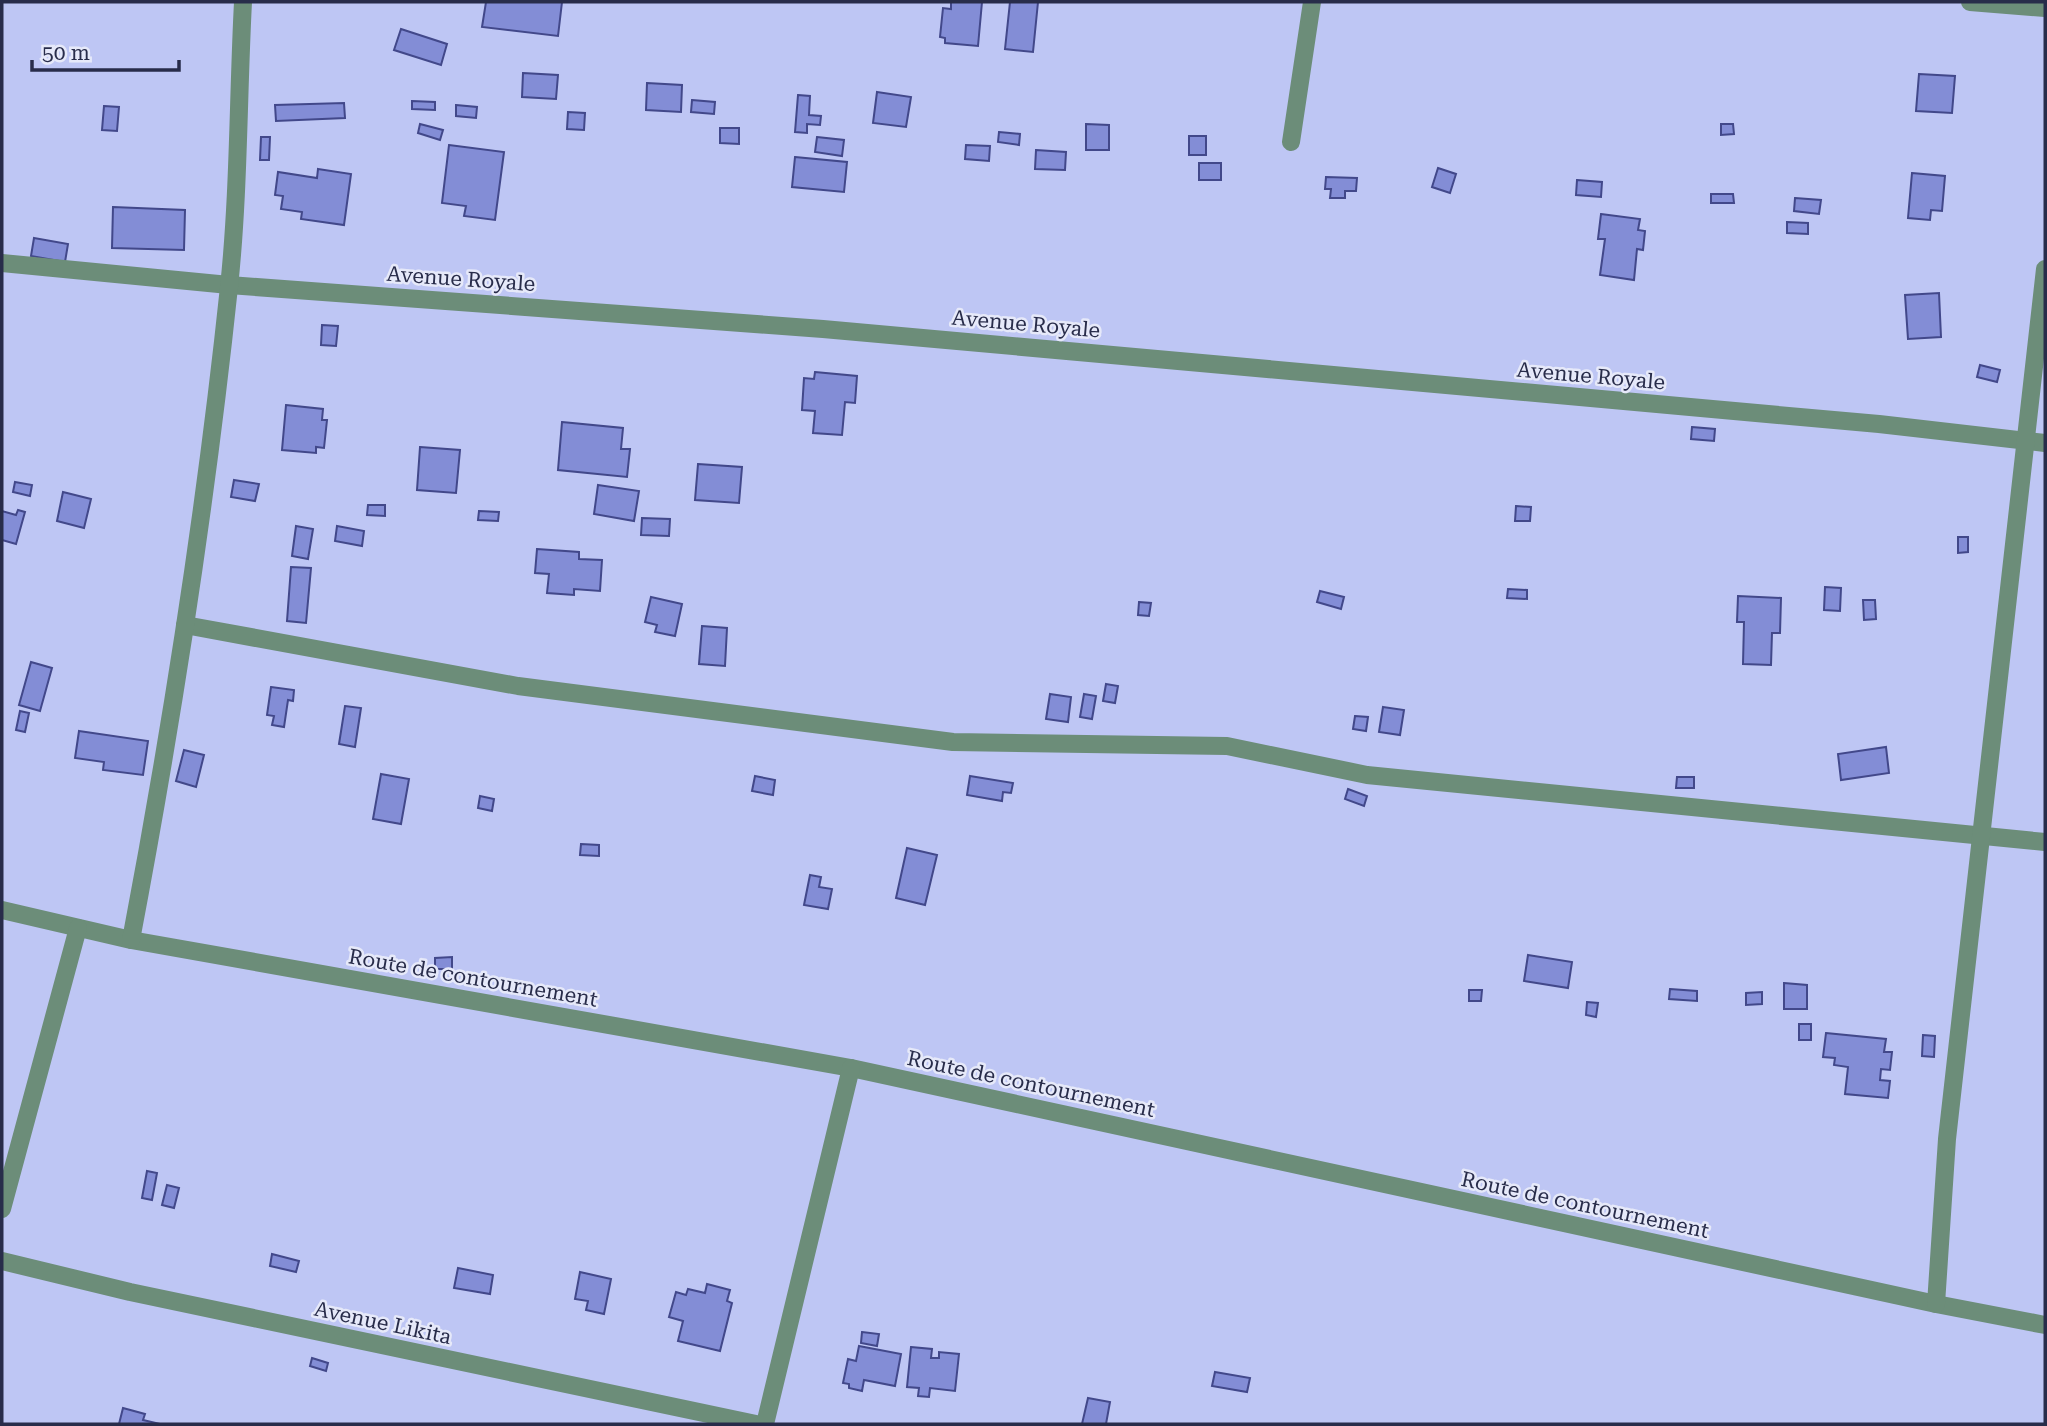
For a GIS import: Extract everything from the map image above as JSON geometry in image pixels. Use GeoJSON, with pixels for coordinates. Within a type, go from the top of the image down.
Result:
{"type":"FeatureCollection","features":[{"type":"Feature","properties":{"kind":"street"},"geometry":{"type":"LineString","coordinates":[[131,940],[151,840],[185,625],[229,285],[243,2]]}},
{"type":"Feature","properties":{"kind":"street"},"geometry":{"type":"LineString","coordinates":[[1291,142],[1312,2]]}},
{"type":"Feature","properties":{"kind":"street"},"geometry":{"type":"LineString","coordinates":[[1970,2],[2045,8]]}},
{"type":"Feature","properties":{"kind":"street","name":"Avenue Royale"},"geometry":{"type":"LineString","coordinates":[[2,263],[229,285],[823,329],[1879,424],[2045,443]]}},
{"type":"Feature","properties":{"kind":"street"},"geometry":{"type":"LineString","coordinates":[[1936,1304],[1947,1139],[2045,269]]}},
{"type":"Feature","properties":{"kind":"street"},"geometry":{"type":"LineString","coordinates":[[185,625],[518,686],[953,743],[1227,746],[1367,775],[2045,842]]}},
{"type":"Feature","properties":{"kind":"street","name":"Route de contournement"},"geometry":{"type":"LineString","coordinates":[[2,910],[131,940],[851,1069],[1936,1304],[2045,1325]]}},
{"type":"Feature","properties":{"kind":"street"},"geometry":{"type":"LineString","coordinates":[[2,1209],[78,928]]}},
{"type":"Feature","properties":{"kind":"street"},"geometry":{"type":"LineString","coordinates":[[765,1424],[851,1069]]}},
{"type":"Feature","properties":{"kind":"street","name":"Avenue Likita"},"geometry":{"type":"LineString","coordinates":[[2,1261],[130,1292],[756,1424]]}},
{"type":"Feature","properties":{"kind":"building"},"geometry":{"type":"Polygon","coordinates":[[[486,2],[562,2],[558,36],[482,27],[486,2]]]}},
{"type":"Feature","properties":{"kind":"building"},"geometry":{"type":"Polygon","coordinates":[[[951,2],[982,2],[978,46],[945,43],[945,38],[940,37],[943,8],[951,9],[951,2]]]}},
{"type":"Feature","properties":{"kind":"building"},"geometry":{"type":"Polygon","coordinates":[[[1010,2],[1038,2],[1033,52],[1005,49],[1010,2]]]}},
{"type":"Feature","properties":{"kind":"building"},"geometry":{"type":"Polygon","coordinates":[[[401,29],[447,44],[441,65],[394,50],[401,29]]]}},
{"type":"Feature","properties":{"kind":"building"},"geometry":{"type":"Polygon","coordinates":[[[523,73],[558,75],[556,99],[522,97],[523,73]]]}},
{"type":"Feature","properties":{"kind":"building"},"geometry":{"type":"Polygon","coordinates":[[[1919,74],[1955,76],[1952,113],[1916,111],[1919,74]]]}},
{"type":"Feature","properties":{"kind":"building"},"geometry":{"type":"Polygon","coordinates":[[[647,83],[682,85],[681,112],[646,110],[647,83]]]}},
{"type":"Feature","properties":{"kind":"building"},"geometry":{"type":"Polygon","coordinates":[[[877,92],[911,97],[906,127],[873,123],[877,92]]]}},
{"type":"Feature","properties":{"kind":"building"},"geometry":{"type":"Polygon","coordinates":[[[798,95],[810,96],[809,115],[821,116],[820,125],[807,124],[807,133],[795,132],[798,95]]]}},
{"type":"Feature","properties":{"kind":"building"},"geometry":{"type":"Polygon","coordinates":[[[692,100],[715,102],[714,114],[691,112],[692,100]]]}},
{"type":"Feature","properties":{"kind":"building"},"geometry":{"type":"Polygon","coordinates":[[[412,101],[435,102],[435,110],[412,109],[412,101]]]}},
{"type":"Feature","properties":{"kind":"building"},"geometry":{"type":"Polygon","coordinates":[[[344,103],[345,118],[276,121],[275,105],[344,103]]]}},
{"type":"Feature","properties":{"kind":"building"},"geometry":{"type":"Polygon","coordinates":[[[456,105],[477,107],[476,118],[456,116],[456,105]]]}},
{"type":"Feature","properties":{"kind":"building"},"geometry":{"type":"Polygon","coordinates":[[[104,106],[119,107],[117,131],[102,130],[104,106]]]}},
{"type":"Feature","properties":{"kind":"building"},"geometry":{"type":"Polygon","coordinates":[[[568,112],[585,113],[584,130],[567,129],[568,112]]]}},
{"type":"Feature","properties":{"kind":"building"},"geometry":{"type":"Polygon","coordinates":[[[420,124],[443,130],[440,140],[418,133],[420,124]]]}},
{"type":"Feature","properties":{"kind":"building"},"geometry":{"type":"Polygon","coordinates":[[[1086,124],[1109,125],[1109,150],[1086,150],[1086,124]]]}},
{"type":"Feature","properties":{"kind":"building"},"geometry":{"type":"Polygon","coordinates":[[[1721,124],[1733,124],[1734,134],[1721,135],[1721,124]]]}},
{"type":"Feature","properties":{"kind":"building"},"geometry":{"type":"Polygon","coordinates":[[[720,128],[739,128],[739,144],[720,143],[720,128]]]}},
{"type":"Feature","properties":{"kind":"building"},"geometry":{"type":"Polygon","coordinates":[[[999,132],[1020,134],[1019,145],[998,142],[999,132]]]}},
{"type":"Feature","properties":{"kind":"building"},"geometry":{"type":"Polygon","coordinates":[[[1189,136],[1206,136],[1206,155],[1189,155],[1189,136]]]}},
{"type":"Feature","properties":{"kind":"building"},"geometry":{"type":"Polygon","coordinates":[[[261,137],[270,137],[269,160],[260,160],[261,137]]]}},
{"type":"Feature","properties":{"kind":"building"},"geometry":{"type":"Polygon","coordinates":[[[817,137],[844,140],[842,156],[815,152],[817,137]]]}},
{"type":"Feature","properties":{"kind":"building"},"geometry":{"type":"Polygon","coordinates":[[[449,145],[504,152],[495,220],[464,216],[466,206],[442,203],[449,145]]]}},
{"type":"Feature","properties":{"kind":"building"},"geometry":{"type":"Polygon","coordinates":[[[966,145],[990,146],[989,161],[965,159],[966,145]]]}},
{"type":"Feature","properties":{"kind":"building"},"geometry":{"type":"Polygon","coordinates":[[[1036,150],[1066,152],[1065,170],[1035,169],[1036,150]]]}},
{"type":"Feature","properties":{"kind":"building"},"geometry":{"type":"Polygon","coordinates":[[[795,157],[847,162],[844,192],[792,187],[795,157]]]}},
{"type":"Feature","properties":{"kind":"building"},"geometry":{"type":"Polygon","coordinates":[[[1199,163],[1221,163],[1221,180],[1199,180],[1199,163]]]}},
{"type":"Feature","properties":{"kind":"building"},"geometry":{"type":"Polygon","coordinates":[[[1438,168],[1456,174],[1450,193],[1432,187],[1438,168]]]}},
{"type":"Feature","properties":{"kind":"building"},"geometry":{"type":"Polygon","coordinates":[[[318,169],[351,174],[344,225],[301,219],[302,212],[281,209],[283,196],[275,195],[278,172],[317,178],[318,169]]]}},
{"type":"Feature","properties":{"kind":"building"},"geometry":{"type":"Polygon","coordinates":[[[1912,173],[1945,176],[1942,211],[1931,210],[1930,220],[1908,218],[1912,173]]]}},
{"type":"Feature","properties":{"kind":"building"},"geometry":{"type":"Polygon","coordinates":[[[1326,177],[1357,178],[1356,191],[1345,191],[1345,198],[1330,198],[1331,189],[1325,189],[1326,177]]]}},
{"type":"Feature","properties":{"kind":"building"},"geometry":{"type":"Polygon","coordinates":[[[1577,180],[1602,182],[1601,197],[1576,195],[1577,180]]]}},
{"type":"Feature","properties":{"kind":"building"},"geometry":{"type":"Polygon","coordinates":[[[1711,194],[1733,194],[1734,203],[1711,203],[1711,194]]]}},
{"type":"Feature","properties":{"kind":"building"},"geometry":{"type":"Polygon","coordinates":[[[1795,198],[1821,200],[1819,214],[1794,211],[1795,198]]]}},
{"type":"Feature","properties":{"kind":"building"},"geometry":{"type":"Polygon","coordinates":[[[113,207],[185,210],[184,250],[112,248],[113,207]]]}},
{"type":"Feature","properties":{"kind":"building"},"geometry":{"type":"Polygon","coordinates":[[[1601,214],[1640,219],[1638,230],[1645,231],[1643,250],[1637,249],[1634,280],[1600,275],[1605,239],[1598,239],[1601,214]]]}},
{"type":"Feature","properties":{"kind":"building"},"geometry":{"type":"Polygon","coordinates":[[[1787,222],[1808,223],[1808,234],[1787,233],[1787,222]]]}},
{"type":"Feature","properties":{"kind":"building"},"geometry":{"type":"Polygon","coordinates":[[[34,238],[68,244],[65,262],[31,256],[34,238]]]}},
{"type":"Feature","properties":{"kind":"building"},"geometry":{"type":"Polygon","coordinates":[[[1939,293],[1941,337],[1908,339],[1905,295],[1939,293]]]}},
{"type":"Feature","properties":{"kind":"building"},"geometry":{"type":"Polygon","coordinates":[[[322,325],[338,326],[336,346],[321,345],[322,325]]]}},
{"type":"Feature","properties":{"kind":"building"},"geometry":{"type":"Polygon","coordinates":[[[1980,365],[2000,370],[1997,382],[1977,377],[1980,365]]]}},
{"type":"Feature","properties":{"kind":"building"},"geometry":{"type":"Polygon","coordinates":[[[815,372],[857,376],[855,403],[845,402],[842,435],[813,433],[815,411],[802,410],[804,378],[814,379],[815,372]]]}},
{"type":"Feature","properties":{"kind":"building"},"geometry":{"type":"Polygon","coordinates":[[[286,405],[323,409],[322,420],[327,420],[324,448],[316,447],[316,453],[282,450],[286,405]]]}},
{"type":"Feature","properties":{"kind":"building"},"geometry":{"type":"Polygon","coordinates":[[[562,422],[623,428],[621,449],[630,449],[627,477],[558,470],[562,422]]]}},
{"type":"Feature","properties":{"kind":"building"},"geometry":{"type":"Polygon","coordinates":[[[1692,427],[1715,429],[1714,441],[1691,439],[1692,427]]]}},
{"type":"Feature","properties":{"kind":"building"},"geometry":{"type":"Polygon","coordinates":[[[420,447],[460,450],[456,493],[417,490],[420,447]]]}},
{"type":"Feature","properties":{"kind":"building"},"geometry":{"type":"Polygon","coordinates":[[[698,464],[742,467],[739,503],[695,500],[698,464]]]}},
{"type":"Feature","properties":{"kind":"building"},"geometry":{"type":"Polygon","coordinates":[[[234,480],[259,484],[255,501],[231,497],[234,480]]]}},
{"type":"Feature","properties":{"kind":"building"},"geometry":{"type":"Polygon","coordinates":[[[15,482],[32,485],[30,496],[13,492],[15,482]]]}},
{"type":"Feature","properties":{"kind":"building"},"geometry":{"type":"Polygon","coordinates":[[[598,485],[639,491],[634,521],[594,514],[598,485]]]}},
{"type":"Feature","properties":{"kind":"building"},"geometry":{"type":"Polygon","coordinates":[[[63,492],[91,499],[84,528],[57,521],[63,492]]]}},
{"type":"Feature","properties":{"kind":"building"},"geometry":{"type":"Polygon","coordinates":[[[368,505],[385,505],[385,516],[367,515],[368,505]]]}},
{"type":"Feature","properties":{"kind":"building"},"geometry":{"type":"Polygon","coordinates":[[[1516,506],[1531,507],[1530,521],[1515,521],[1516,506]]]}},
{"type":"Feature","properties":{"kind":"building"},"geometry":{"type":"Polygon","coordinates":[[[18,510],[25,512],[16,544],[2,540],[2,511],[16,515],[18,510]]]}},
{"type":"Feature","properties":{"kind":"building"},"geometry":{"type":"Polygon","coordinates":[[[479,511],[499,512],[498,521],[478,520],[479,511]]]}},
{"type":"Feature","properties":{"kind":"building"},"geometry":{"type":"Polygon","coordinates":[[[642,518],[670,519],[669,536],[641,535],[642,518]]]}},
{"type":"Feature","properties":{"kind":"building"},"geometry":{"type":"Polygon","coordinates":[[[296,526],[313,529],[308,559],[292,556],[296,526]]]}},
{"type":"Feature","properties":{"kind":"building"},"geometry":{"type":"Polygon","coordinates":[[[337,526],[364,531],[362,546],[335,541],[337,526]]]}},
{"type":"Feature","properties":{"kind":"building"},"geometry":{"type":"Polygon","coordinates":[[[1958,537],[1968,537],[1968,552],[1958,553],[1958,537]]]}},
{"type":"Feature","properties":{"kind":"building"},"geometry":{"type":"Polygon","coordinates":[[[537,549],[579,552],[579,559],[602,560],[600,591],[574,589],[574,595],[547,593],[549,574],[535,573],[537,549]]]}},
{"type":"Feature","properties":{"kind":"building"},"geometry":{"type":"Polygon","coordinates":[[[291,567],[311,568],[306,623],[287,621],[291,567]]]}},
{"type":"Feature","properties":{"kind":"building"},"geometry":{"type":"Polygon","coordinates":[[[1825,587],[1841,588],[1840,611],[1824,610],[1825,587]]]}},
{"type":"Feature","properties":{"kind":"building"},"geometry":{"type":"Polygon","coordinates":[[[1508,589],[1527,590],[1527,599],[1507,598],[1508,589]]]}},
{"type":"Feature","properties":{"kind":"building"},"geometry":{"type":"Polygon","coordinates":[[[1320,591],[1344,597],[1341,609],[1317,602],[1320,591]]]}},
{"type":"Feature","properties":{"kind":"building"},"geometry":{"type":"Polygon","coordinates":[[[1738,596],[1781,598],[1780,633],[1772,633],[1771,665],[1743,664],[1744,622],[1737,622],[1738,596]]]}},
{"type":"Feature","properties":{"kind":"building"},"geometry":{"type":"Polygon","coordinates":[[[651,597],[682,604],[675,636],[655,632],[657,625],[645,622],[651,597]]]}},
{"type":"Feature","properties":{"kind":"building"},"geometry":{"type":"Polygon","coordinates":[[[1863,600],[1875,600],[1876,619],[1864,620],[1863,600]]]}},
{"type":"Feature","properties":{"kind":"building"},"geometry":{"type":"Polygon","coordinates":[[[1139,602],[1151,603],[1149,616],[1138,615],[1139,602]]]}},
{"type":"Feature","properties":{"kind":"building"},"geometry":{"type":"Polygon","coordinates":[[[702,626],[727,628],[725,666],[699,664],[702,626]]]}},
{"type":"Feature","properties":{"kind":"building"},"geometry":{"type":"Polygon","coordinates":[[[31,662],[52,668],[40,711],[19,705],[31,662]]]}},
{"type":"Feature","properties":{"kind":"building"},"geometry":{"type":"Polygon","coordinates":[[[1106,684],[1118,686],[1115,703],[1103,701],[1106,684]]]}},
{"type":"Feature","properties":{"kind":"building"},"geometry":{"type":"Polygon","coordinates":[[[271,687],[294,690],[293,701],[288,700],[284,727],[272,725],[274,716],[267,715],[271,687]]]}},
{"type":"Feature","properties":{"kind":"building"},"geometry":{"type":"Polygon","coordinates":[[[1050,694],[1071,697],[1068,722],[1046,719],[1050,694]]]}},
{"type":"Feature","properties":{"kind":"building"},"geometry":{"type":"Polygon","coordinates":[[[1084,694],[1096,696],[1092,719],[1080,717],[1084,694]]]}},
{"type":"Feature","properties":{"kind":"building"},"geometry":{"type":"Polygon","coordinates":[[[345,706],[361,708],[355,747],[339,744],[345,706]]]}},
{"type":"Feature","properties":{"kind":"building"},"geometry":{"type":"Polygon","coordinates":[[[1383,707],[1404,710],[1400,735],[1379,732],[1383,707]]]}},
{"type":"Feature","properties":{"kind":"building"},"geometry":{"type":"Polygon","coordinates":[[[20,711],[29,713],[25,732],[16,730],[20,711]]]}},
{"type":"Feature","properties":{"kind":"building"},"geometry":{"type":"Polygon","coordinates":[[[1355,716],[1368,717],[1366,731],[1353,729],[1355,716]]]}},
{"type":"Feature","properties":{"kind":"building"},"geometry":{"type":"Polygon","coordinates":[[[79,731],[148,741],[143,775],[103,770],[104,762],[75,758],[79,731]]]}},
{"type":"Feature","properties":{"kind":"building"},"geometry":{"type":"Polygon","coordinates":[[[1886,747],[1889,773],[1841,780],[1838,754],[1886,747]]]}},
{"type":"Feature","properties":{"kind":"building"},"geometry":{"type":"Polygon","coordinates":[[[184,750],[204,755],[196,787],[176,781],[184,750]]]}},
{"type":"Feature","properties":{"kind":"building"},"geometry":{"type":"Polygon","coordinates":[[[381,774],[409,779],[401,824],[373,819],[381,774]]]}},
{"type":"Feature","properties":{"kind":"building"},"geometry":{"type":"Polygon","coordinates":[[[755,776],[775,780],[773,795],[752,791],[755,776]]]}},
{"type":"Feature","properties":{"kind":"building"},"geometry":{"type":"Polygon","coordinates":[[[970,776],[1013,783],[1011,793],[1003,792],[1002,801],[967,795],[970,776]]]}},
{"type":"Feature","properties":{"kind":"building"},"geometry":{"type":"Polygon","coordinates":[[[1677,777],[1694,777],[1694,788],[1676,788],[1677,777]]]}},
{"type":"Feature","properties":{"kind":"building"},"geometry":{"type":"Polygon","coordinates":[[[1348,789],[1367,796],[1364,806],[1345,799],[1348,789]]]}},
{"type":"Feature","properties":{"kind":"building"},"geometry":{"type":"Polygon","coordinates":[[[480,796],[494,799],[492,811],[478,808],[480,796]]]}},
{"type":"Feature","properties":{"kind":"building"},"geometry":{"type":"Polygon","coordinates":[[[581,844],[599,845],[599,856],[580,855],[581,844]]]}},
{"type":"Feature","properties":{"kind":"building"},"geometry":{"type":"Polygon","coordinates":[[[907,848],[937,855],[925,905],[896,898],[907,848]]]}},
{"type":"Feature","properties":{"kind":"building"},"geometry":{"type":"Polygon","coordinates":[[[810,875],[821,877],[819,887],[832,889],[828,909],[804,905],[810,875]]]}},
{"type":"Feature","properties":{"kind":"building"},"geometry":{"type":"Polygon","coordinates":[[[1528,955],[1572,962],[1568,988],[1524,981],[1528,955]]]}},
{"type":"Feature","properties":{"kind":"building"},"geometry":{"type":"Polygon","coordinates":[[[452,957],[452,969],[435,969],[435,958],[452,957]]]}},
{"type":"Feature","properties":{"kind":"building"},"geometry":{"type":"Polygon","coordinates":[[[1784,983],[1807,985],[1807,1009],[1784,1009],[1784,983]]]}},
{"type":"Feature","properties":{"kind":"building"},"geometry":{"type":"Polygon","coordinates":[[[1670,989],[1697,991],[1697,1001],[1669,999],[1670,989]]]}},
{"type":"Feature","properties":{"kind":"building"},"geometry":{"type":"Polygon","coordinates":[[[1469,990],[1482,990],[1481,1001],[1469,1001],[1469,990]]]}},
{"type":"Feature","properties":{"kind":"building"},"geometry":{"type":"Polygon","coordinates":[[[1762,992],[1762,1004],[1746,1005],[1746,993],[1762,992]]]}},
{"type":"Feature","properties":{"kind":"building"},"geometry":{"type":"Polygon","coordinates":[[[1587,1002],[1598,1003],[1596,1017],[1586,1015],[1587,1002]]]}},
{"type":"Feature","properties":{"kind":"building"},"geometry":{"type":"Polygon","coordinates":[[[1799,1024],[1811,1024],[1811,1040],[1799,1040],[1799,1024]]]}},
{"type":"Feature","properties":{"kind":"building"},"geometry":{"type":"Polygon","coordinates":[[[1826,1033],[1886,1039],[1884,1052],[1892,1052],[1890,1070],[1881,1069],[1880,1080],[1890,1081],[1888,1098],[1845,1094],[1848,1067],[1834,1065],[1835,1058],[1823,1057],[1826,1033]]]}},
{"type":"Feature","properties":{"kind":"building"},"geometry":{"type":"Polygon","coordinates":[[[1923,1035],[1935,1036],[1934,1057],[1922,1056],[1923,1035]]]}},
{"type":"Feature","properties":{"kind":"building"},"geometry":{"type":"Polygon","coordinates":[[[147,1171],[157,1173],[152,1200],[142,1198],[147,1171]]]}},
{"type":"Feature","properties":{"kind":"building"},"geometry":{"type":"Polygon","coordinates":[[[167,1185],[179,1188],[174,1208],[162,1205],[167,1185]]]}},
{"type":"Feature","properties":{"kind":"building"},"geometry":{"type":"Polygon","coordinates":[[[272,1254],[299,1261],[296,1272],[270,1266],[272,1254]]]}},
{"type":"Feature","properties":{"kind":"building"},"geometry":{"type":"Polygon","coordinates":[[[458,1268],[493,1275],[490,1294],[454,1288],[458,1268]]]}},
{"type":"Feature","properties":{"kind":"building"},"geometry":{"type":"Polygon","coordinates":[[[580,1272],[611,1279],[604,1314],[586,1310],[588,1301],[575,1299],[580,1272]]]}},
{"type":"Feature","properties":{"kind":"building"},"geometry":{"type":"Polygon","coordinates":[[[707,1284],[730,1290],[727,1301],[732,1303],[720,1351],[678,1341],[683,1321],[669,1317],[676,1292],[686,1295],[688,1289],[705,1293],[707,1284]]]}},
{"type":"Feature","properties":{"kind":"building"},"geometry":{"type":"Polygon","coordinates":[[[862,1332],[879,1334],[877,1346],[861,1343],[862,1332]]]}},
{"type":"Feature","properties":{"kind":"building"},"geometry":{"type":"Polygon","coordinates":[[[859,1346],[901,1354],[895,1386],[864,1380],[862,1391],[849,1388],[849,1384],[843,1383],[848,1359],[856,1361],[859,1346]]]}},
{"type":"Feature","properties":{"kind":"building"},"geometry":{"type":"Polygon","coordinates":[[[911,1347],[932,1349],[931,1358],[939,1358],[939,1352],[959,1354],[955,1391],[930,1388],[929,1397],[918,1396],[919,1388],[907,1387],[911,1347]]]}},
{"type":"Feature","properties":{"kind":"building"},"geometry":{"type":"Polygon","coordinates":[[[312,1358],[328,1363],[326,1371],[310,1366],[312,1358]]]}},
{"type":"Feature","properties":{"kind":"building"},"geometry":{"type":"Polygon","coordinates":[[[1215,1372],[1250,1378],[1247,1392],[1212,1386],[1215,1372]]]}},
{"type":"Feature","properties":{"kind":"building"},"geometry":{"type":"Polygon","coordinates":[[[1088,1398],[1110,1402],[1106,1424],[1082,1424],[1088,1398]]]}},
{"type":"Feature","properties":{"kind":"building"},"geometry":{"type":"Polygon","coordinates":[[[123,1408],[145,1414],[143,1420],[160,1424],[119,1424],[123,1408]]]}}]}
